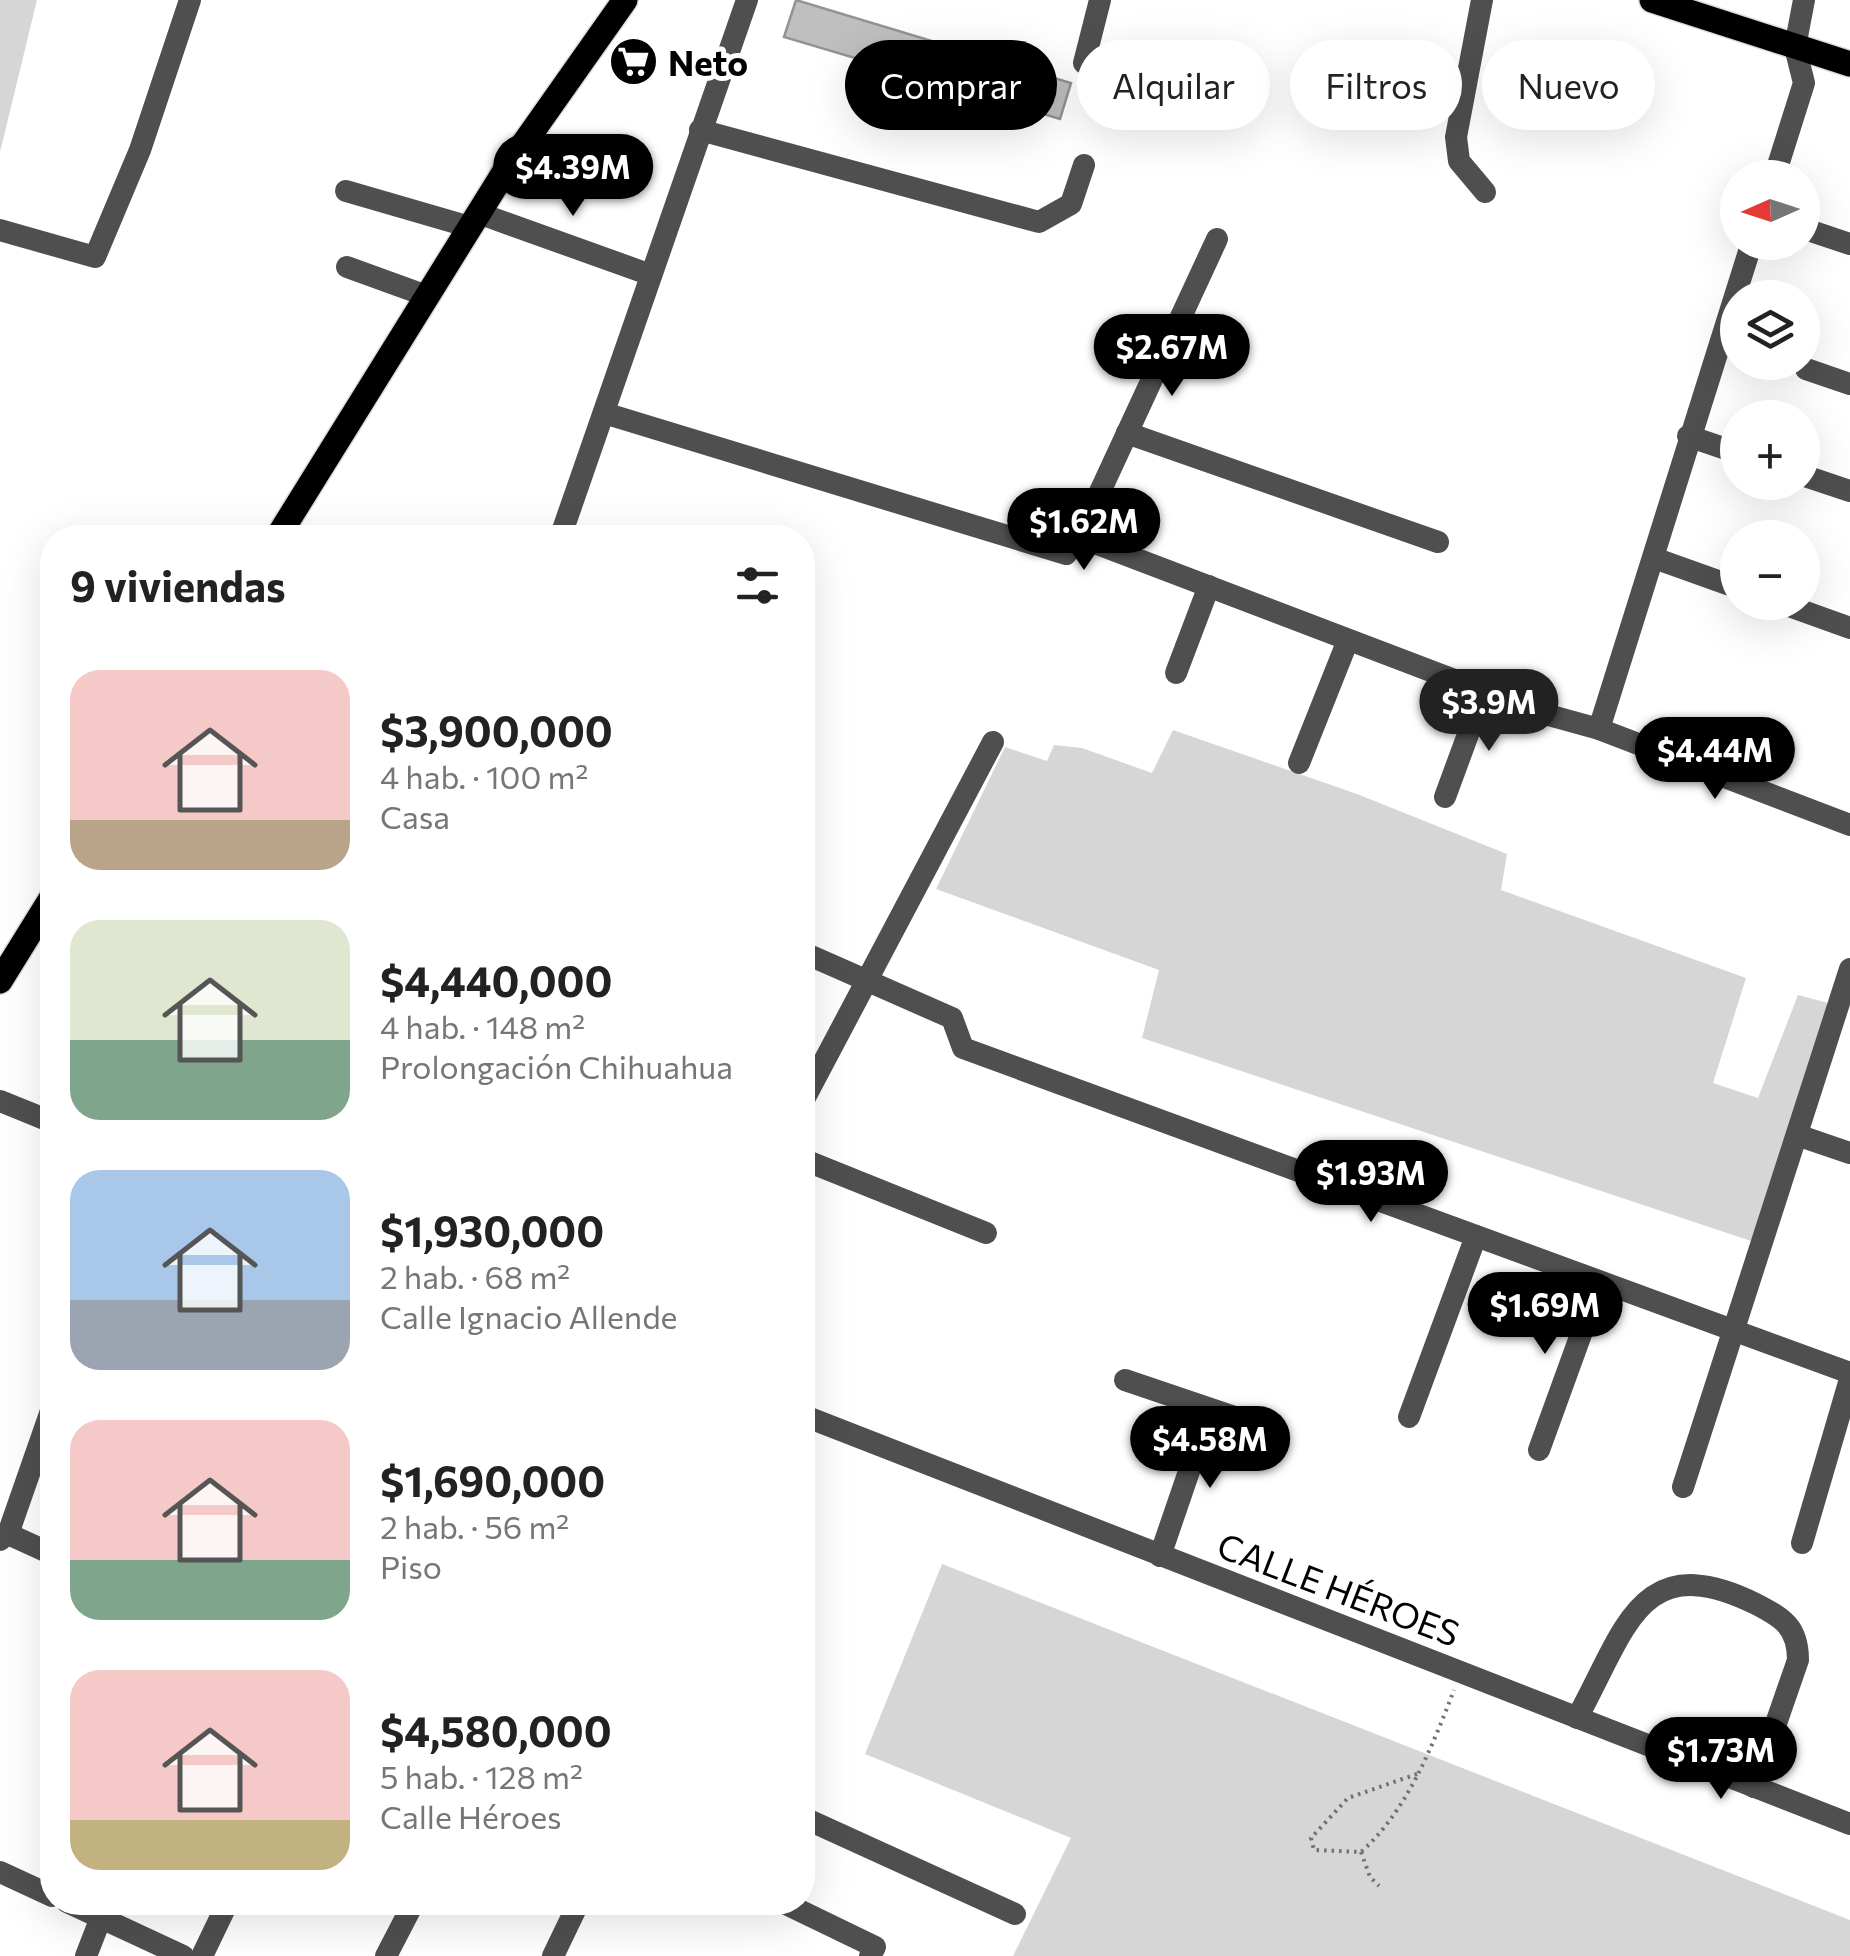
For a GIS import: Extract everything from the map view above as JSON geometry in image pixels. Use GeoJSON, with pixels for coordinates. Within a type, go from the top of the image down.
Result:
{"type":"FeatureCollection","features":[{"type":"Feature","properties":{"kind":"main road"},"geometry":{"type":"LineString","coordinates":[[285,525],[474,220],[625,0]]}},
{"type":"Feature","properties":{"kind":"main road"},"geometry":{"type":"LineString","coordinates":[[1652,0],[1850,64]]}},
{"type":"Feature","properties":{"kind":"main road"},"geometry":{"type":"LineString","coordinates":[[0,981],[40,916]]}},
{"type":"Feature","properties":{"kind":"street"},"geometry":{"type":"LineString","coordinates":[[0,230],[83,257],[95,257],[102,247],[190,0]]}},
{"type":"Feature","properties":{"kind":"street"},"geometry":{"type":"LineString","coordinates":[[565,525],[746,0]]}},
{"type":"Feature","properties":{"kind":"street"},"geometry":{"type":"LineString","coordinates":[[1090,40],[1100,0]]}},
{"type":"Feature","properties":{"kind":"street"},"geometry":{"type":"LineString","coordinates":[[1482,0],[1456,137],[1459,161],[1485,192]]}},
{"type":"Feature","properties":{"kind":"street"},"geometry":{"type":"LineString","coordinates":[[1780,160],[1804,84],[1795,47],[1804,0]]}},
{"type":"Feature","properties":{"kind":"street"},"geometry":{"type":"LineString","coordinates":[[700,130],[1039,222],[1072,204],[1084,164]]}},
{"type":"Feature","properties":{"kind":"street"},"geometry":{"type":"LineString","coordinates":[[346,192],[474,220],[651,275]]}},
{"type":"Feature","properties":{"kind":"street"},"geometry":{"type":"LineString","coordinates":[[1820,234],[1850,244]]}},
{"type":"Feature","properties":{"kind":"street"},"geometry":{"type":"LineString","coordinates":[[604,413],[1066,554],[1079,537],[1217,239]]}},
{"type":"Feature","properties":{"kind":"street"},"geometry":{"type":"LineString","coordinates":[[1599,729],[1746,260]]}},
{"type":"Feature","properties":{"kind":"street"},"geometry":{"type":"LineString","coordinates":[[347,267],[427,296]]}},
{"type":"Feature","properties":{"kind":"street"},"geometry":{"type":"LineString","coordinates":[[1820,373],[1850,384]]}},
{"type":"Feature","properties":{"kind":"street"},"geometry":{"type":"LineString","coordinates":[[1128,433],[1438,542]]}},
{"type":"Feature","properties":{"kind":"street"},"geometry":{"type":"LineString","coordinates":[[1688,436],[1720,447]]}},
{"type":"Feature","properties":{"kind":"street"},"geometry":{"type":"LineString","coordinates":[[1820,481],[1850,491]]}},
{"type":"Feature","properties":{"kind":"street"},"geometry":{"type":"LineString","coordinates":[[1079,537],[1484,692],[1599,729],[1850,825]]}},
{"type":"Feature","properties":{"kind":"street"},"geometry":{"type":"LineString","coordinates":[[1654,558],[1720,582]]}},
{"type":"Feature","properties":{"kind":"street"},"geometry":{"type":"LineString","coordinates":[[1176,673],[1209,586]]}},
{"type":"Feature","properties":{"kind":"street"},"geometry":{"type":"LineString","coordinates":[[1820,617],[1850,628]]}},
{"type":"Feature","properties":{"kind":"street"},"geometry":{"type":"LineString","coordinates":[[1299,762],[1348,640]]}},
{"type":"Feature","properties":{"kind":"street"},"geometry":{"type":"LineString","coordinates":[[1445,797],[1484,692]]}},
{"type":"Feature","properties":{"kind":"street"},"geometry":{"type":"LineString","coordinates":[[815,1081],[871,981],[993,742]]}},
{"type":"Feature","properties":{"kind":"street"},"geometry":{"type":"LineString","coordinates":[[815,957],[952,1018],[963,1048],[1850,1376],[1802,1543]]}},
{"type":"Feature","properties":{"kind":"street"},"geometry":{"type":"LineString","coordinates":[[1683,1487],[1850,969]]}},
{"type":"Feature","properties":{"kind":"street"},"geometry":{"type":"LineString","coordinates":[[0,1101],[40,1117]]}},
{"type":"Feature","properties":{"kind":"street"},"geometry":{"type":"LineString","coordinates":[[1797,1135],[1850,1152]]}},
{"type":"Feature","properties":{"kind":"street"},"geometry":{"type":"LineString","coordinates":[[815,1164],[986,1232]]}},
{"type":"Feature","properties":{"kind":"street"},"geometry":{"type":"LineString","coordinates":[[1409,1417],[1476,1236]]}},
{"type":"Feature","properties":{"kind":"street"},"geometry":{"type":"LineString","coordinates":[[1539,1450],[1600,1282]]}},
{"type":"Feature","properties":{"kind":"street"},"geometry":{"type":"LineString","coordinates":[[1125,1380],[1255,1424]]}},
{"type":"Feature","properties":{"kind":"street"},"geometry":{"type":"LineString","coordinates":[[1160,1556],[1210,1410]]}},
{"type":"Feature","properties":{"kind":"street","name":"CALLE HÉROES"},"geometry":{"type":"LineString","coordinates":[[815,1421],[1850,1824]]}},
{"type":"Feature","properties":{"kind":"street"},"geometry":{"type":"LineString","coordinates":[[40,1440],[4,1537],[40,1550]]}},
{"type":"Feature","properties":{"kind":"street"},"geometry":{"type":"LineString","coordinates":[[1578,1718],[1641,1602],[1666,1587],[1690,1582],[1724,1588],[1786,1620],[1798,1638],[1798,1660],[1754,1786]]}},
{"type":"Feature","properties":{"kind":"street"},"geometry":{"type":"LineString","coordinates":[[815,1823],[1014,1914]]}},
{"type":"Feature","properties":{"kind":"street"},"geometry":{"type":"LineString","coordinates":[[0,1872],[40,1890]]}},
{"type":"Feature","properties":{"kind":"street"},"geometry":{"type":"LineString","coordinates":[[86,1956],[87,1915]]}},
{"type":"Feature","properties":{"kind":"street"},"geometry":{"type":"LineString","coordinates":[[99,1915],[183,1956]]}},
{"type":"Feature","properties":{"kind":"street"},"geometry":{"type":"LineString","coordinates":[[202,1956],[222,1915]]}},
{"type":"Feature","properties":{"kind":"street"},"geometry":{"type":"LineString","coordinates":[[386,1956],[407,1915]]}},
{"type":"Feature","properties":{"kind":"street"},"geometry":{"type":"LineString","coordinates":[[553,1956],[573,1915]]}},
{"type":"Feature","properties":{"kind":"street"},"geometry":{"type":"LineString","coordinates":[[806,1915],[872,1951]]}},
{"type":"Feature","properties":{"kind":"path"},"geometry":{"type":"LineString","coordinates":[[1418,1774],[1348,1798],[1311,1838],[1314,1850],[1360,1852],[1382,1834],[1418,1774],[1460,1673]]}},
{"type":"Feature","properties":{"kind":"path"},"geometry":{"type":"LineString","coordinates":[[1360,1852],[1370,1877],[1379,1886]]}},
{"type":"Feature","properties":{"kind":"shaded area"},"geometry":{"type":"Polygon","coordinates":[[[0,0],[37,0],[0,152],[0,0]]]}},
{"type":"Feature","properties":{"kind":"shaded area"},"geometry":{"type":"Polygon","coordinates":[[[1173,730],[1357,794],[1507,854],[1501,890],[1746,978],[1713,1083],[1758,1098],[1798,995],[1828,1003],[1757,1243],[1142,1038],[1159,970],[936,889],[1005,747],[1047,761],[1054,745],[1082,748],[1152,773],[1173,730]]]}},
{"type":"Feature","properties":{"kind":"shaded area"},"geometry":{"type":"Polygon","coordinates":[[[942,1564],[1850,1920],[1850,1956],[1013,1956],[1071,1838],[865,1754],[942,1564]]]}},
{"type":"Feature","properties":{"kind":"building"},"geometry":{"type":"Polygon","coordinates":[[[796,0],[929,40],[845,40],[845,55],[784,37],[796,0]]]}},
{"type":"Feature","properties":{"kind":"building"},"geometry":{"type":"Polygon","coordinates":[[[1057,79],[1071,83],[1060,119],[1057,118],[1057,79]]]}},
{"type":"Feature","properties":{"kind":"place","name":"Neto"},"geometry":{"type":"Point","coordinates":[633,61]}}]}
